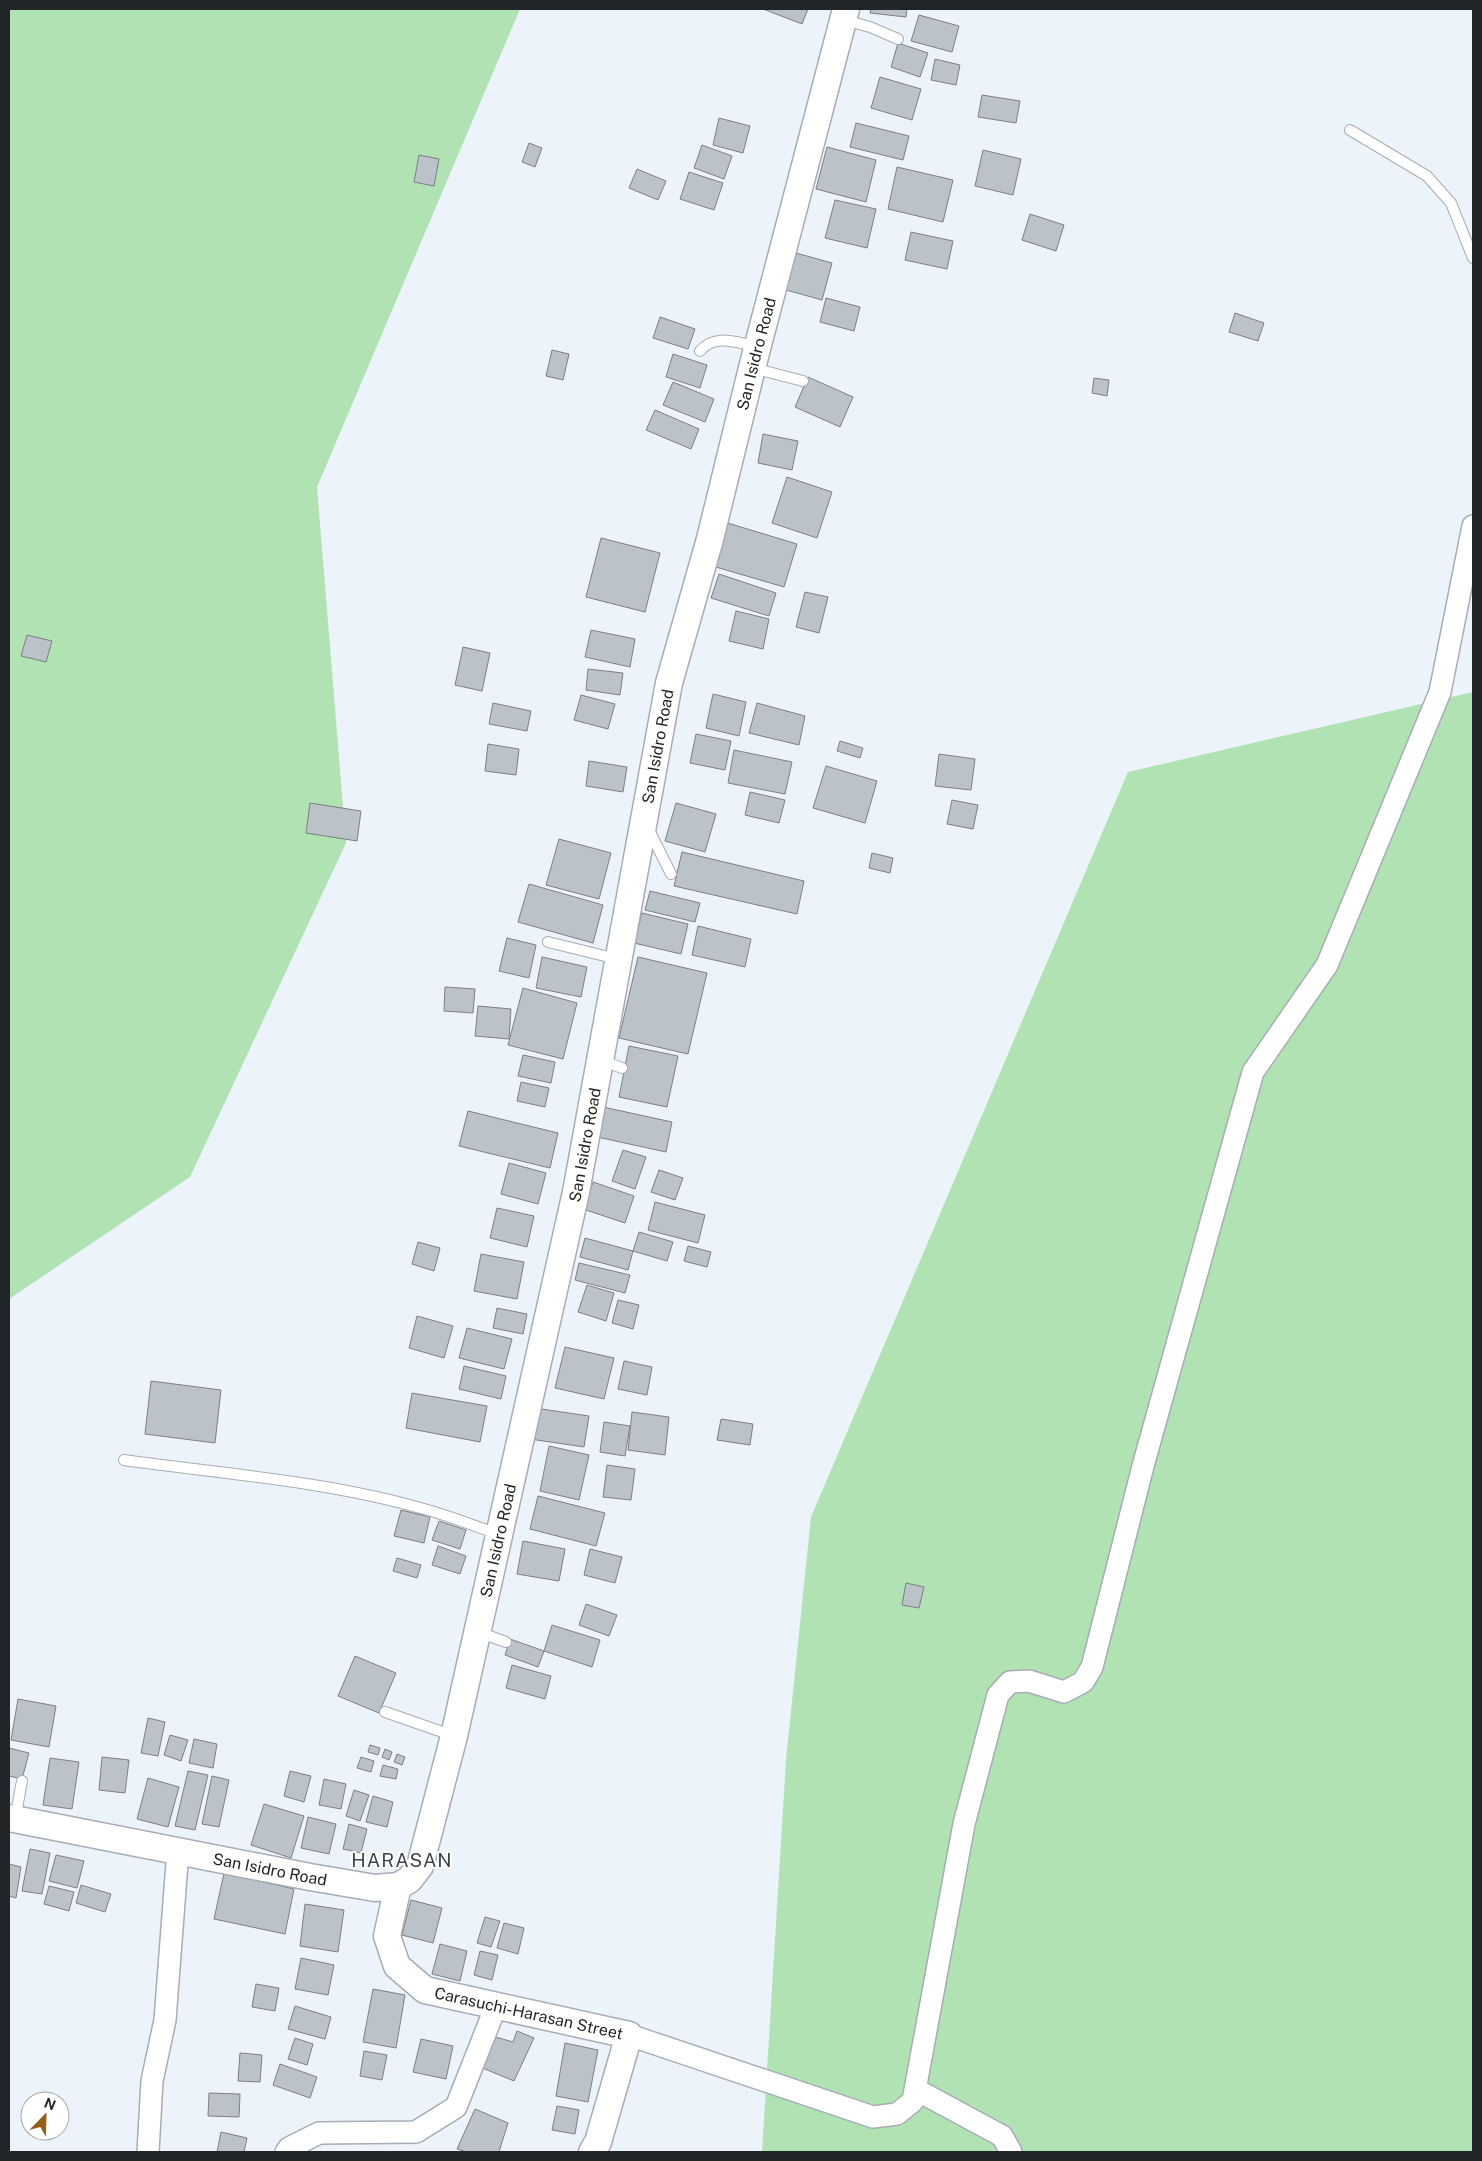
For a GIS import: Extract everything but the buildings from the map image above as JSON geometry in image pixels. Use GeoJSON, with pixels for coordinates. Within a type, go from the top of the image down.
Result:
{"type":"FeatureCollection","features":[{"type":"Feature","properties":{"kind":"street","name":"San Isidro Road"},"geometry":{"type":"LineString","coordinates":[[12,1819],[374,1888],[398,1886],[409,1880],[420,1866],[454,1736],[576,1192],[611,1064],[620,959],[669,683],[710,539],[755,357],[845,15]]}},
{"type":"Feature","properties":{"kind":"street"},"geometry":{"type":"LineString","coordinates":[[629,2035],[873,2117],[897,2114],[913,2101],[964,1824],[998,1695],[1010,1682],[1029,1680],[1064,1692],[1083,1682],[1092,1667],[1143,1466],[1253,1072],[1327,966],[1440,692],[1473,526]]}},
{"type":"Feature","properties":{"kind":"street"},"geometry":{"type":"LineString","coordinates":[[148,2152],[152,2082],[165,2020],[178,1850]]}},
{"type":"Feature","properties":{"kind":"street","name":"Carasuchi-Harasan Street"},"geometry":{"type":"LineString","coordinates":[[398,1886],[387,1936],[397,1966],[425,1990],[629,2035],[598,2142],[592,2152]]}},
{"type":"Feature","properties":{"kind":"street"},"geometry":{"type":"LineString","coordinates":[[286,2152],[289,2148],[319,2133],[416,2132],[456,2107],[496,2006]]}},
{"type":"Feature","properties":{"kind":"street"},"geometry":{"type":"LineString","coordinates":[[915,2089],[1002,2136],[1011,2152]]}},
{"type":"Feature","properties":{"kind":"lane"},"geometry":{"type":"LineString","coordinates":[[845,15],[898,39]]}},
{"type":"Feature","properties":{"kind":"lane"},"geometry":{"type":"LineString","coordinates":[[1350,130],[1427,176],[1451,203],[1473,258]]}},
{"type":"Feature","properties":{"kind":"lane"},"geometry":{"type":"LineString","coordinates":[[700,351],[708,342],[718,340],[803,381]]}},
{"type":"Feature","properties":{"kind":"lane"},"geometry":{"type":"LineString","coordinates":[[644,820],[671,874]]}},
{"type":"Feature","properties":{"kind":"lane"},"geometry":{"type":"LineString","coordinates":[[548,942],[620,959]]}},
{"type":"Feature","properties":{"kind":"lane"},"geometry":{"type":"LineString","coordinates":[[124,1460],[322,1488],[381,1499],[424,1509],[500,1535]]}},
{"type":"Feature","properties":{"kind":"lane"},"geometry":{"type":"LineString","coordinates":[[478,1632],[506,1642]]}},
{"type":"Feature","properties":{"kind":"lane"},"geometry":{"type":"LineString","coordinates":[[385,1712],[454,1736]]}},
{"type":"Feature","properties":{"kind":"lane"},"geometry":{"type":"LineString","coordinates":[[12,1819],[22,1781]]}},
{"type":"Feature","properties":{"kind":"green space"},"geometry":{"type":"Polygon","coordinates":[[[9,9],[520,9],[317,487],[346,843],[190,1177],[9,1299],[9,9]]]}},
{"type":"Feature","properties":{"kind":"green space"},"geometry":{"type":"Polygon","coordinates":[[[1473,692],[1473,2152],[762,2152],[786,1760],[811,1517],[1128,772],[1473,692]]]}},
{"type":"Feature","properties":{"kind":"district","name":"HARASAN"},"geometry":{"type":"Point","coordinates":[402,1860]}}]}
